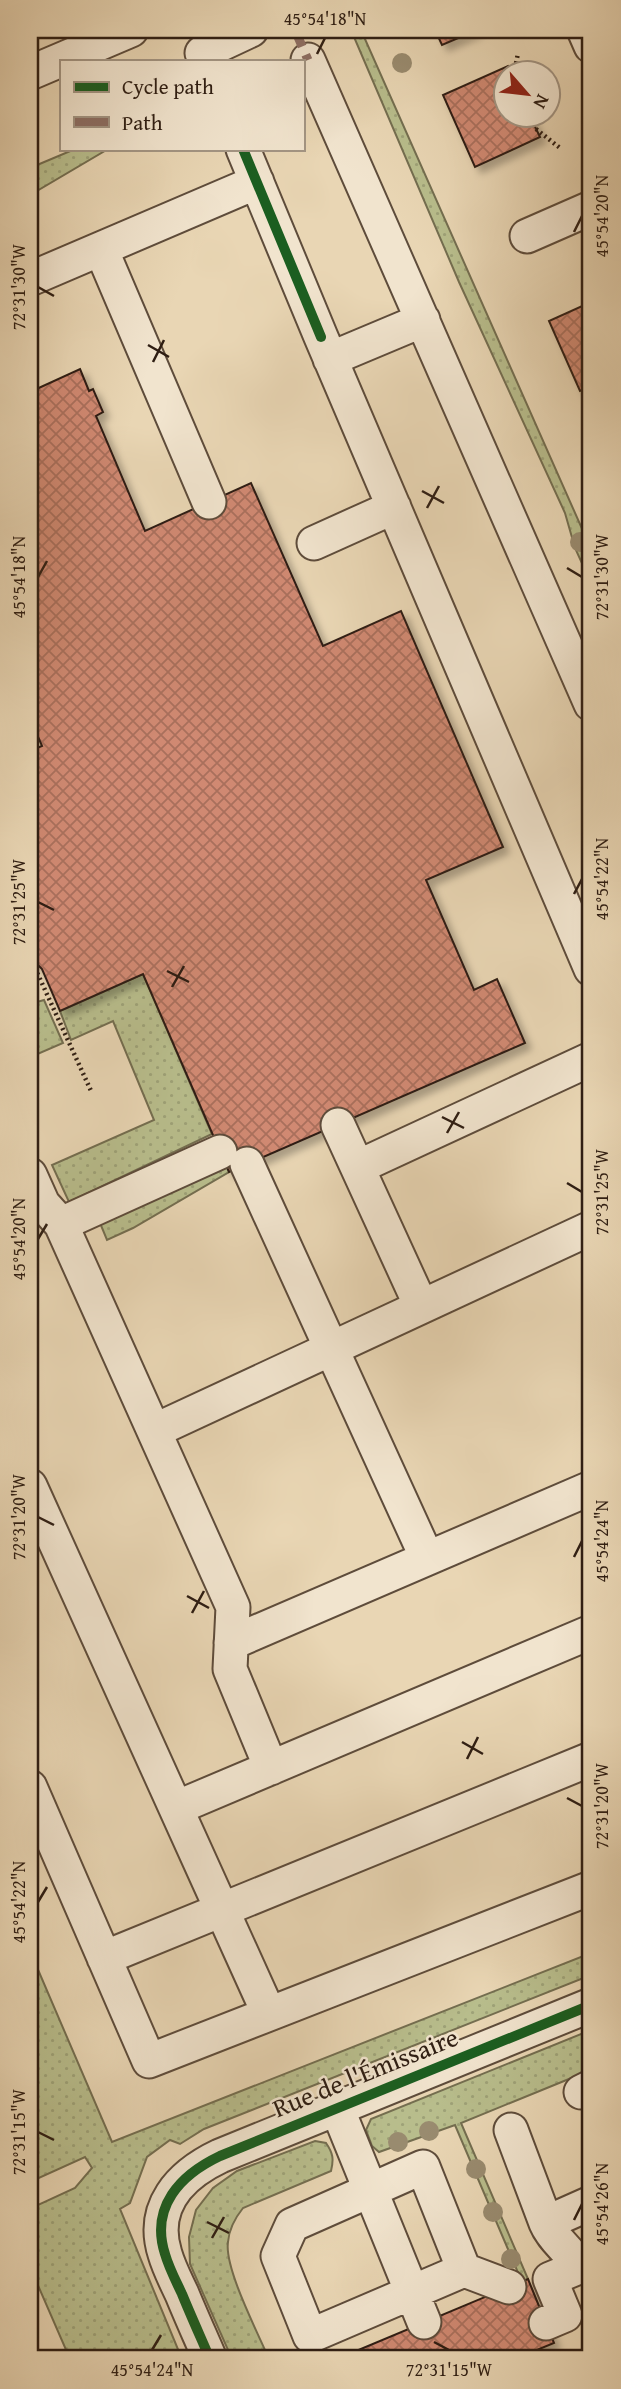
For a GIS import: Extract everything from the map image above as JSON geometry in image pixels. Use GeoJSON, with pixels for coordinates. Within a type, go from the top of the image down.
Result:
{"type":"FeatureCollection","features":[{"type":"Feature","properties":{"kind":"street"},"geometry":{"type":"LineString","coordinates":[[61,60],[131,30]]}},
{"type":"Feature","properties":{"kind":"street"},"geometry":{"type":"LineString","coordinates":[[200,48],[251,30]]}},
{"type":"Feature","properties":{"kind":"street"},"geometry":{"type":"LineString","coordinates":[[584,30],[591,46]]}},
{"type":"Feature","properties":{"kind":"street"},"geometry":{"type":"LineString","coordinates":[[30,73],[60,60]]}},
{"type":"Feature","properties":{"kind":"street"},"geometry":{"type":"LineString","coordinates":[[308,60],[591,704]]}},
{"type":"Feature","properties":{"kind":"street"},"geometry":{"type":"LineString","coordinates":[[243,150],[325,348],[591,969]]}},
{"type":"Feature","properties":{"kind":"street"},"geometry":{"type":"LineString","coordinates":[[30,279],[257,182]]}},
{"type":"Feature","properties":{"kind":"street"},"geometry":{"type":"LineString","coordinates":[[527,236],[591,208]]}},
{"type":"Feature","properties":{"kind":"street"},"geometry":{"type":"LineString","coordinates":[[101,249],[209,502]]}},
{"type":"Feature","properties":{"kind":"street"},"geometry":{"type":"LineString","coordinates":[[325,348],[423,320]]}},
{"type":"Feature","properties":{"kind":"street"},"geometry":{"type":"LineString","coordinates":[[314,543],[394,507]]}},
{"type":"Feature","properties":{"kind":"street"},"geometry":{"type":"LineString","coordinates":[[358,1167],[591,1059]]}},
{"type":"Feature","properties":{"kind":"street"},"geometry":{"type":"LineString","coordinates":[[338,1125],[421,1306]]}},
{"type":"Feature","properties":{"kind":"street"},"geometry":{"type":"LineString","coordinates":[[61,1224],[234,1158],[330,1348],[427,1558]]}},
{"type":"Feature","properties":{"kind":"street"},"geometry":{"type":"LineString","coordinates":[[30,1175],[43,1204],[61,1224],[233,1607],[230,1670],[271,1768]]}},
{"type":"Feature","properties":{"kind":"street"},"geometry":{"type":"LineString","coordinates":[[154,1431],[591,1228]]}},
{"type":"Feature","properties":{"kind":"street"},"geometry":{"type":"LineString","coordinates":[[30,1486],[270,2014]]}},
{"type":"Feature","properties":{"kind":"street"},"geometry":{"type":"LineString","coordinates":[[231,1643],[591,1488]]}},
{"type":"Feature","properties":{"kind":"street"},"geometry":{"type":"LineString","coordinates":[[176,1808],[591,1632]]}},
{"type":"Feature","properties":{"kind":"street"},"geometry":{"type":"LineString","coordinates":[[104,1958],[591,1759]]}},
{"type":"Feature","properties":{"kind":"street"},"geometry":{"type":"LineString","coordinates":[[30,1787],[149,2061],[591,1888]]}},
{"type":"Feature","properties":{"kind":"street","name":"Rue de l'Émissaire"},"geometry":{"type":"LineString","coordinates":[[211,2359],[164,2253],[161,2232],[169,2199],[181,2180],[199,2166],[591,2005]]}},
{"type":"Feature","properties":{"kind":"street"},"geometry":{"type":"LineString","coordinates":[[337,2108],[418,2308]]}},
{"type":"Feature","properties":{"kind":"street"},"geometry":{"type":"LineString","coordinates":[[511,2130],[550,2233],[575,2258],[585,2264]]}},
{"type":"Feature","properties":{"kind":"street"},"geometry":{"type":"LineString","coordinates":[[464,2270],[418,2308],[310,2336],[278,2256],[292,2225],[423,2166],[464,2270],[509,2287]]}},
{"type":"Feature","properties":{"kind":"street"},"geometry":{"type":"LineString","coordinates":[[546,2223],[591,2203]]}},
{"type":"Feature","properties":{"kind":"street"},"geometry":{"type":"LineString","coordinates":[[546,2323],[565,2315],[550,2279],[585,2264]]}},
{"type":"Feature","properties":{"kind":"path"},"geometry":{"type":"LineString","coordinates":[[517,60],[519,53]]}},
{"type":"Feature","properties":{"kind":"path"},"geometry":{"type":"LineString","coordinates":[[537,130],[560,148]]}},
{"type":"Feature","properties":{"kind":"path"},"geometry":{"type":"LineString","coordinates":[[30,970],[35,968],[92,1093]]}},
{"type":"Feature","properties":{"kind":"green space"},"geometry":{"type":"Polygon","coordinates":[[[351,30],[361,30],[591,549],[591,583],[575,548],[565,513],[459,282],[351,30]]]}},
{"type":"Feature","properties":{"kind":"green space"},"geometry":{"type":"Polygon","coordinates":[[[73,150],[106,150],[30,195],[30,168],[73,150]]]}},
{"type":"Feature","properties":{"kind":"green space"},"geometry":{"type":"Polygon","coordinates":[[[143,974],[212,1134],[69,1202],[52,1165],[154,1120],[113,1021],[71,1040],[60,1011],[143,974]]]}},
{"type":"Feature","properties":{"kind":"green space"},"geometry":{"type":"Polygon","coordinates":[[[44,1000],[63,1043],[33,1056],[30,1050],[30,1004],[44,1000]]]}},
{"type":"Feature","properties":{"kind":"green space"},"geometry":{"type":"Polygon","coordinates":[[[227,1167],[229,1172],[133,1228],[107,1240],[100,1223],[227,1167]]]}},
{"type":"Feature","properties":{"kind":"green space"},"geometry":{"type":"Polygon","coordinates":[[[30,1951],[112,2142],[591,1953],[591,1975],[204,2129],[180,2144],[170,2140],[147,2157],[130,2203],[120,2209],[182,2359],[70,2359],[30,2267],[30,2189],[36,2206],[75,2188],[92,2168],[85,2157],[30,2182],[30,1951]]]}},
{"type":"Feature","properties":{"kind":"green space"},"geometry":{"type":"Polygon","coordinates":[[[591,2030],[591,2070],[461,2123],[528,2279],[522,2282],[455,2125],[379,2152],[372,2146],[366,2130],[371,2119],[591,2030]]]}},
{"type":"Feature","properties":{"kind":"green space"},"geometry":{"type":"Polygon","coordinates":[[[315,2141],[326,2143],[330,2150],[333,2160],[331,2171],[243,2208],[231,2228],[228,2253],[231,2268],[269,2359],[232,2359],[190,2264],[189,2237],[196,2210],[213,2188],[237,2171],[315,2141]]]}},
{"type":"Feature","properties":{"kind":"building"},"geometry":{"type":"Polygon","coordinates":[[[435,30],[477,30],[442,45],[435,30]]]}},
{"type":"Feature","properties":{"kind":"building"},"geometry":{"type":"Polygon","coordinates":[[[491,74],[491,130],[537,130],[540,137],[475,167],[443,95],[491,74]]]}},
{"type":"Feature","properties":{"kind":"building"},"geometry":{"type":"Polygon","coordinates":[[[591,302],[591,386],[580,391],[549,321],[591,302]]]}},
{"type":"Feature","properties":{"kind":"building"},"geometry":{"type":"Polygon","coordinates":[[[80,369],[89,391],[93,389],[103,412],[96,416],[145,531],[251,483],[323,646],[401,611],[503,847],[426,880],[474,990],[497,979],[525,1043],[229,1172],[143,974],[60,1011],[42,969],[30,957],[30,751],[42,746],[30,718],[30,392],[80,369]]]}},
{"type":"Feature","properties":{"kind":"building"},"geometry":{"type":"Polygon","coordinates":[[[528,2279],[554,2343],[515,2359],[337,2359],[528,2279]]]}},
{"type":"Feature","properties":{"kind":"marked path"},"geometry":{"type":"LineString","coordinates":[[295,30],[308,60]]}},
{"type":"Feature","properties":{"kind":"cycle path"},"geometry":{"type":"LineString","coordinates":[[243,150],[321,337]]}},
{"type":"Feature","properties":{"kind":"cycle path"},"geometry":{"type":"LineString","coordinates":[[210,2359],[168,2264],[161,2237],[165,2207],[181,2183],[220,2156],[591,2005]]}}]}
